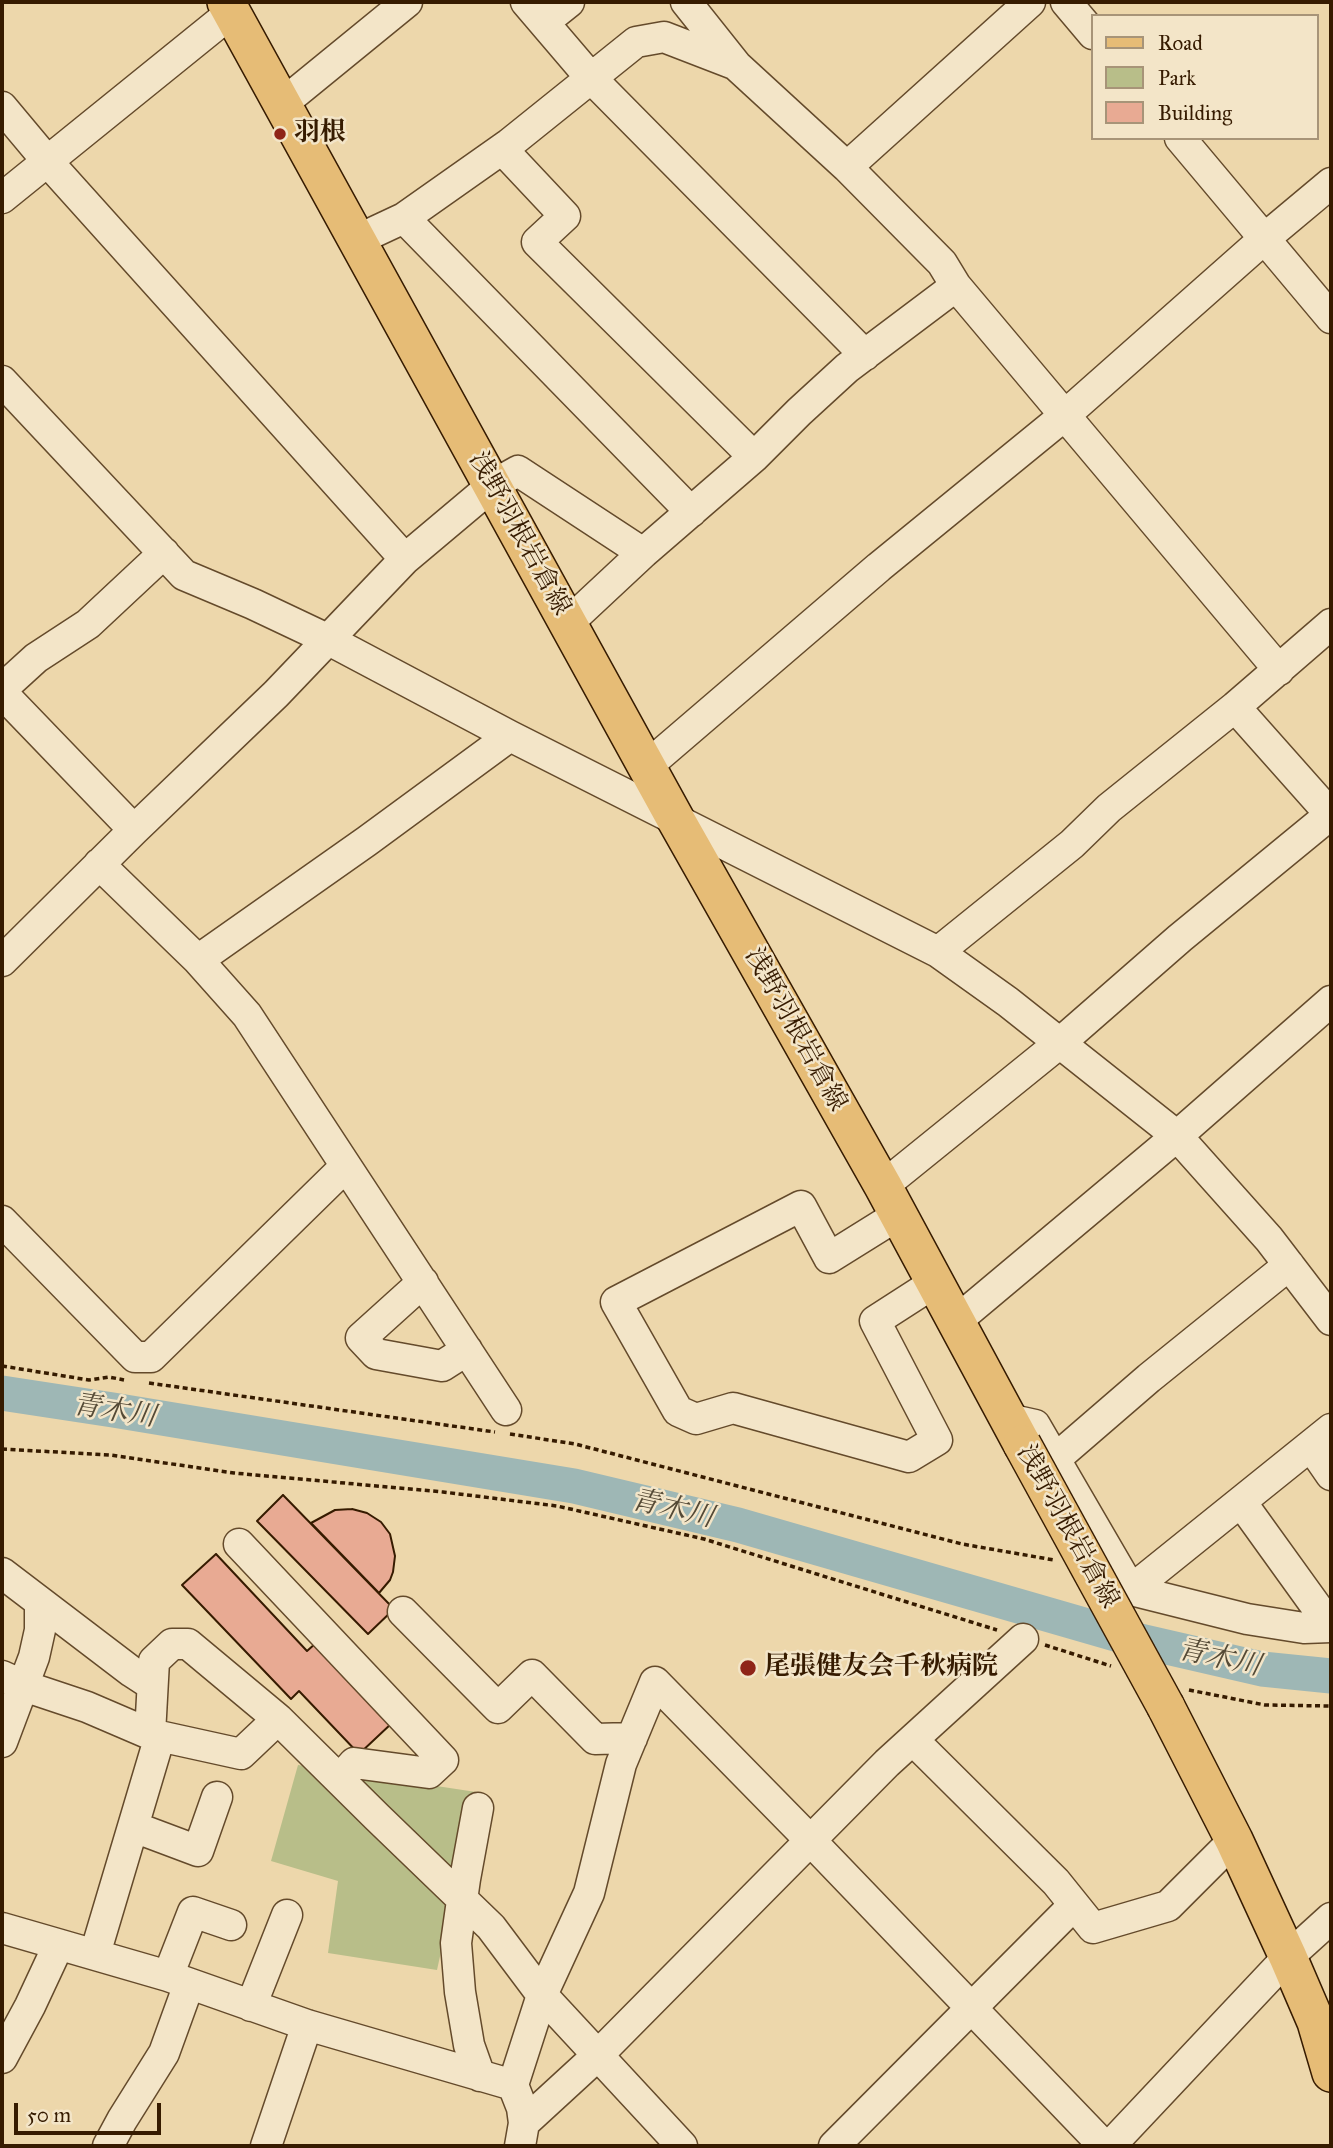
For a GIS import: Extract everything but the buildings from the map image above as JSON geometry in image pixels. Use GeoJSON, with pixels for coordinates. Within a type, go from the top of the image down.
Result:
{"type":"FeatureCollection","features":[{"type":"Feature","properties":{"kind":"main road","name":"浅野羽根岩倉線"},"geometry":{"type":"LineString","coordinates":[[229,7],[676,820],[891,1201],[956,1322],[1028,1441],[1089,1566],[1178,1699],[1234,1840],[1316,2022],[1331,2073]]}},
{"type":"Feature","properties":{"kind":"street"},"geometry":{"type":"LineString","coordinates":[[282,104],[407,2]]}},
{"type":"Feature","properties":{"kind":"street"},"geometry":{"type":"LineString","coordinates":[[569,2],[535,12],[590,77],[864,355]]}},
{"type":"Feature","properties":{"kind":"street"},"geometry":{"type":"LineString","coordinates":[[685,2],[737,66],[847,167],[942,263],[956,286],[1279,670]]}},
{"type":"Feature","properties":{"kind":"street"},"geometry":{"type":"LineString","coordinates":[[847,167],[1030,2]]}},
{"type":"Feature","properties":{"kind":"street"},"geometry":{"type":"LineString","coordinates":[[1066,2],[1092,33]]}},
{"type":"Feature","properties":{"kind":"street"},"geometry":{"type":"LineString","coordinates":[[2,198],[229,7]]}},
{"type":"Feature","properties":{"kind":"street"},"geometry":{"type":"LineString","coordinates":[[357,240],[404,218],[502,149],[636,42],[664,37],[737,66]]}},
{"type":"Feature","properties":{"kind":"street"},"geometry":{"type":"LineString","coordinates":[[2,107],[48,162],[405,559]]}},
{"type":"Feature","properties":{"kind":"street"},"geometry":{"type":"LineString","coordinates":[[1182,140],[1331,318]]}},
{"type":"Feature","properties":{"kind":"street"},"geometry":{"type":"LineString","coordinates":[[502,149],[565,216],[537,243],[754,457]]}},
{"type":"Feature","properties":{"kind":"street"},"geometry":{"type":"LineString","coordinates":[[647,765],[879,567],[1065,416],[1331,183]]}},
{"type":"Feature","properties":{"kind":"street"},"geometry":{"type":"LineString","coordinates":[[404,218],[691,512]]}},
{"type":"Feature","properties":{"kind":"street"},"geometry":{"type":"LineString","coordinates":[[568,623],[864,355],[956,286]]}},
{"type":"Feature","properties":{"kind":"street"},"geometry":{"type":"LineString","coordinates":[[2,381],[184,575],[327,639],[509,736],[938,952],[1061,1042],[1177,1136],[1269,1240],[1331,1320]]}},
{"type":"Feature","properties":{"kind":"street"},"geometry":{"type":"LineString","coordinates":[[2,961],[99,863],[276,694],[405,559],[493,485],[517,471],[643,553]]}},
{"type":"Feature","properties":{"kind":"street"},"geometry":{"type":"LineString","coordinates":[[134,830],[2,691],[36,658],[88,624],[164,553]]}},
{"type":"Feature","properties":{"kind":"street"},"geometry":{"type":"LineString","coordinates":[[938,952],[1072,844],[1109,808],[1235,707],[1331,624]]}},
{"type":"Feature","properties":{"kind":"street"},"geometry":{"type":"LineString","coordinates":[[934,1283],[875,1321],[937,1440],[909,1457],[733,1408],[696,1419],[678,1411],[616,1302],[801,1206],[829,1258],[1061,1042],[1180,938],[1331,814],[1235,707]]}},
{"type":"Feature","properties":{"kind":"street"},"geometry":{"type":"LineString","coordinates":[[198,960],[367,841],[509,736]]}},
{"type":"Feature","properties":{"kind":"street"},"geometry":{"type":"LineString","coordinates":[[99,863],[198,960],[247,1015],[506,1410]]}},
{"type":"Feature","properties":{"kind":"street"},"geometry":{"type":"LineString","coordinates":[[956,1322],[1177,1136],[1331,1001]]}},
{"type":"Feature","properties":{"kind":"street"},"geometry":{"type":"LineString","coordinates":[[2,1221],[135,1357],[151,1357],[346,1166]]}},
{"type":"Feature","properties":{"kind":"street"},"geometry":{"type":"LineString","coordinates":[[1289,1265],[1149,1378],[1028,1441],[1131,1590],[1247,1619],[1304,1628],[1331,1627]]}},
{"type":"Feature","properties":{"kind":"street"},"geometry":{"type":"LineString","coordinates":[[423,1282],[361,1338],[376,1354],[442,1366],[467,1350]]}},
{"type":"Feature","properties":{"kind":"street"},"geometry":{"type":"LineString","coordinates":[[1131,1590],[1321,1438],[1331,1475]]}},
{"type":"Feature","properties":{"kind":"street"},"geometry":{"type":"LineString","coordinates":[[1241,1502],[1331,1627]]}},
{"type":"Feature","properties":{"kind":"street"},"geometry":{"type":"LineString","coordinates":[[239,1544],[443,1760],[429,1773],[354,1763],[340,1779]]}},
{"type":"Feature","properties":{"kind":"street"},"geometry":{"type":"LineString","coordinates":[[2,1573],[152,1685]]}},
{"type":"Feature","properties":{"kind":"street"},"geometry":{"type":"LineString","coordinates":[[2,1742],[13,1681],[34,1657],[40,1630],[40,1602]]}},
{"type":"Feature","properties":{"kind":"street"},"geometry":{"type":"LineString","coordinates":[[403,1612],[498,1708],[532,1675],[595,1739],[632,1738]]}},
{"type":"Feature","properties":{"kind":"street"},"geometry":{"type":"LineString","coordinates":[[522,2135],[887,1763],[1023,1639]]}},
{"type":"Feature","properties":{"kind":"street"},"geometry":{"type":"LineString","coordinates":[[95,1954],[134,1827],[155,1735],[152,1685],[155,1661],[172,1644],[188,1644],[278,1719],[491,1927],[542,1996],[682,2146]]}},
{"type":"Feature","properties":{"kind":"street"},"geometry":{"type":"LineString","coordinates":[[13,1681],[155,1735],[241,1754],[278,1719]]}},
{"type":"Feature","properties":{"kind":"street"},"geometry":{"type":"LineString","coordinates":[[522,2135],[522,2108],[513,2085],[542,1996],[589,1893],[621,1764],[655,1682],[1104,2146]]}},
{"type":"Feature","properties":{"kind":"street"},"geometry":{"type":"LineString","coordinates":[[913,1740],[1056,1882],[1093,1928],[1168,1906],[1234,1840]]}},
{"type":"Feature","properties":{"kind":"street"},"geometry":{"type":"LineString","coordinates":[[134,1827],[198,1851],[217,1797]]}},
{"type":"Feature","properties":{"kind":"street"},"geometry":{"type":"LineString","coordinates":[[478,1808],[456,1943],[460,1992],[469,2045],[480,2076]]}},
{"type":"Feature","properties":{"kind":"street"},"geometry":{"type":"LineString","coordinates":[[834,2146],[1074,1905]]}},
{"type":"Feature","properties":{"kind":"street"},"geometry":{"type":"LineString","coordinates":[[108,2146],[164,2053],[193,1912],[231,1925]]}},
{"type":"Feature","properties":{"kind":"street"},"geometry":{"type":"LineString","coordinates":[[251,2006],[287,1914]]}},
{"type":"Feature","properties":{"kind":"street"},"geometry":{"type":"LineString","coordinates":[[1110,2146],[1288,1957],[1331,1918]]}},
{"type":"Feature","properties":{"kind":"street"},"geometry":{"type":"LineString","coordinates":[[2,1928],[179,1980],[307,2025],[513,2085]]}},
{"type":"Feature","properties":{"kind":"street"},"geometry":{"type":"LineString","coordinates":[[2,2058],[58,1946]]}},
{"type":"Feature","properties":{"kind":"street"},"geometry":{"type":"LineString","coordinates":[[266,2146],[307,2025]]}},
{"type":"Feature","properties":{"kind":"path"},"geometry":{"type":"LineString","coordinates":[[2,1366],[89,1380],[109,1377],[131,1381]]}},
{"type":"Feature","properties":{"kind":"path"},"geometry":{"type":"LineString","coordinates":[[142,1382],[575,1444],[962,1544],[1089,1566]]}},
{"type":"Feature","properties":{"kind":"path"},"geometry":{"type":"LineString","coordinates":[[2,1449],[110,1455],[234,1473],[443,1492],[557,1506],[704,1539],[1113,1666]]}},
{"type":"Feature","properties":{"kind":"path"},"geometry":{"type":"LineString","coordinates":[[1178,1699],[1331,1706]]}},
{"type":"Feature","properties":{"kind":"green space"},"geometry":{"type":"Polygon","coordinates":[[[298,1765],[476,1792],[437,1970],[328,1953],[338,1881],[271,1861],[298,1765]]]}},
{"type":"Feature","properties":{"kind":"waterway","name":"青木川"},"geometry":{"type":"LineString","coordinates":[[2,1393],[574,1486],[738,1525],[1136,1640],[1262,1669],[1331,1676]]}},
{"type":"Feature","properties":{"kind":"place","name":"羽根"},"geometry":{"type":"Point","coordinates":[280,134]}},
{"type":"Feature","properties":{"kind":"place","name":"尾張健友会千秋病院"},"geometry":{"type":"Point","coordinates":[748,1668]}}]}
